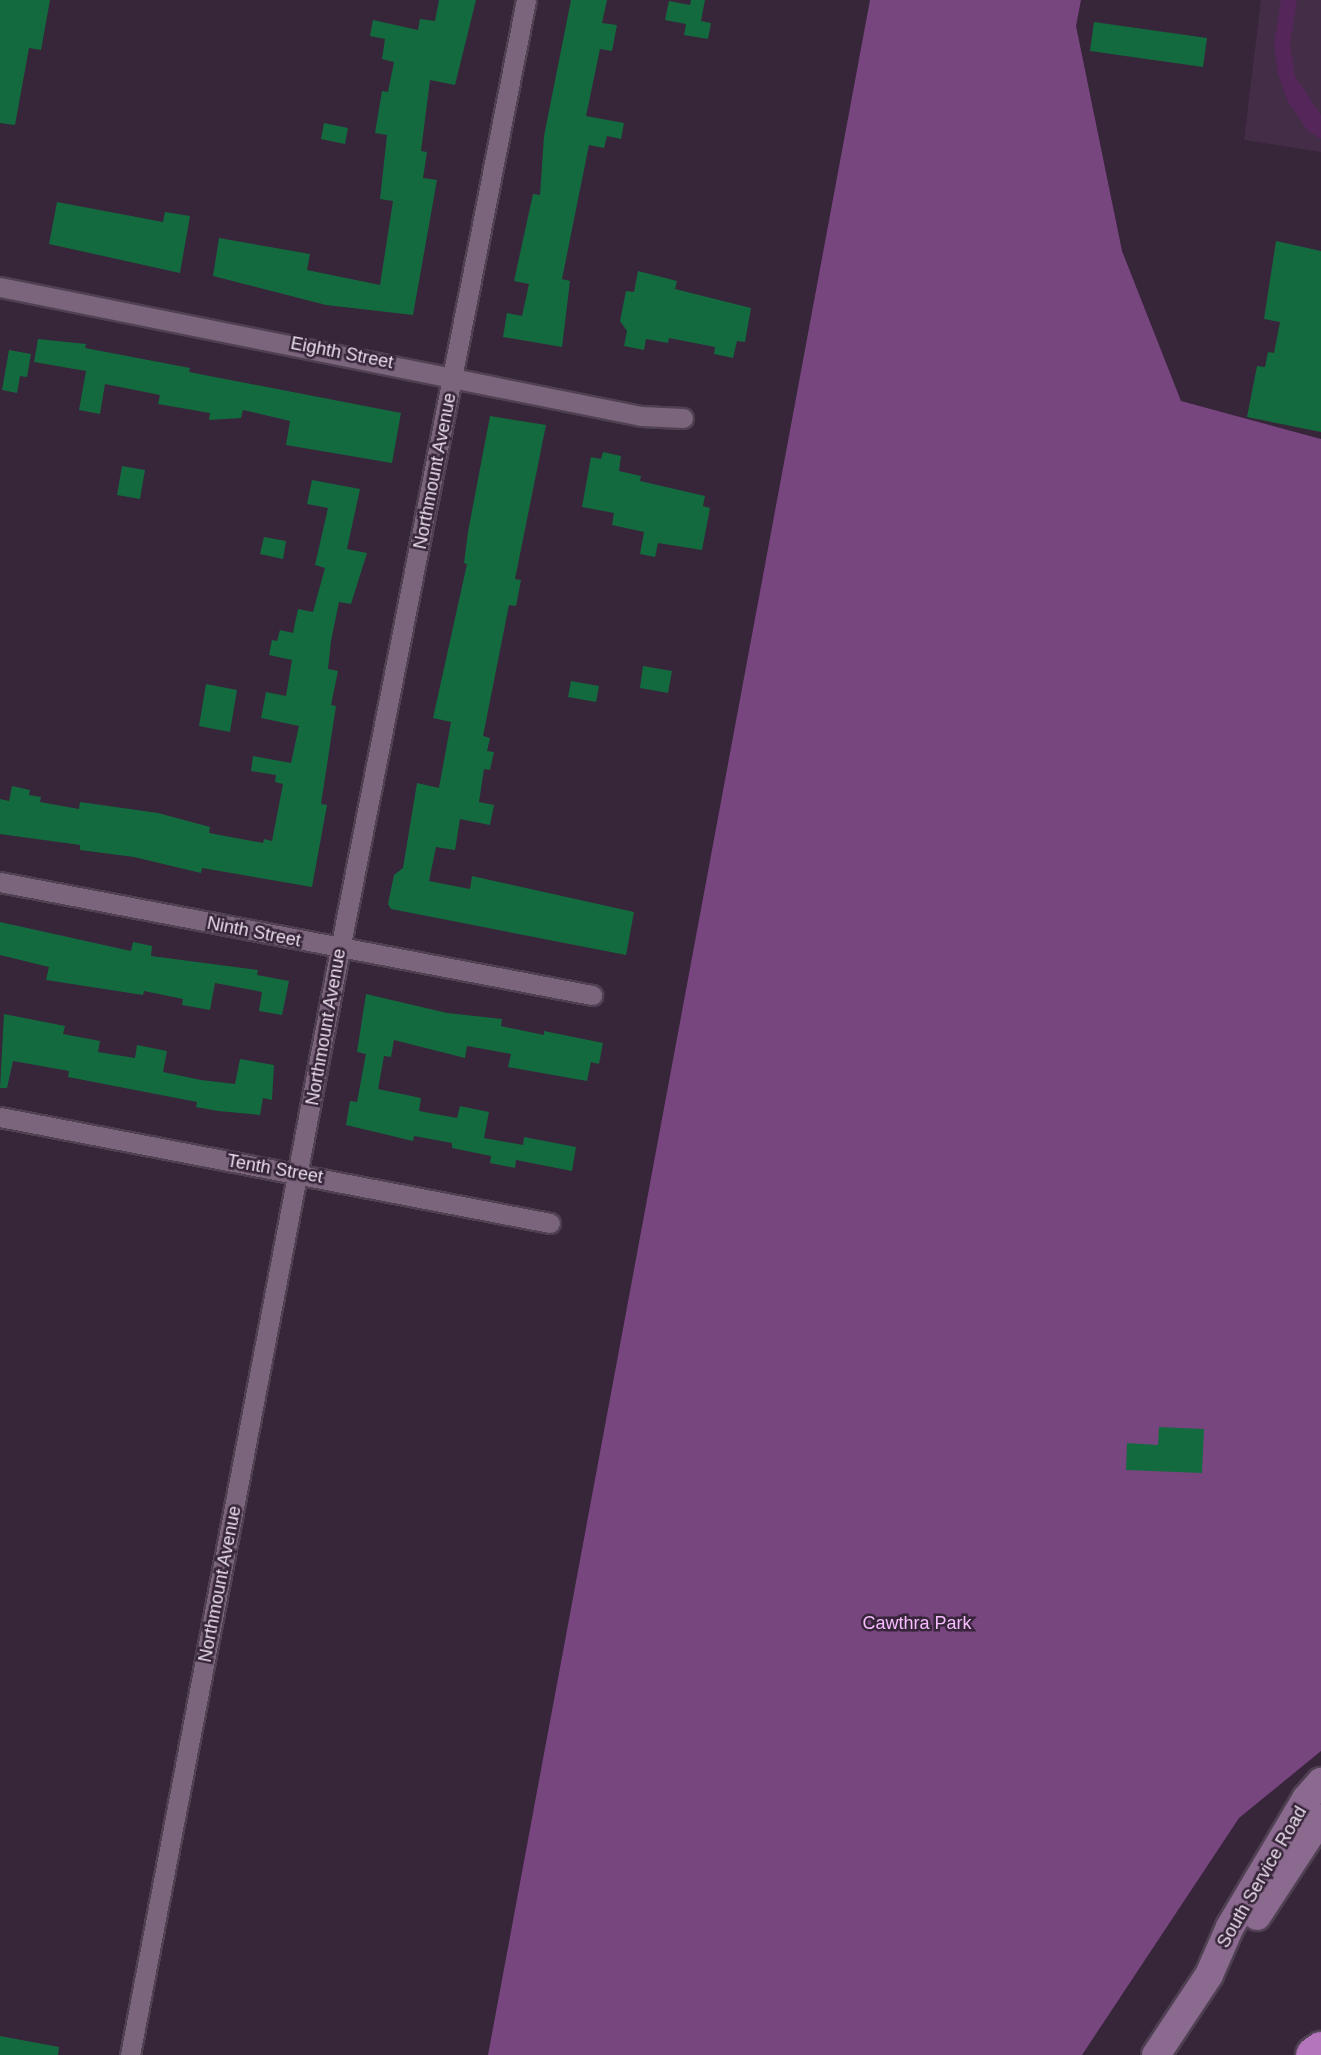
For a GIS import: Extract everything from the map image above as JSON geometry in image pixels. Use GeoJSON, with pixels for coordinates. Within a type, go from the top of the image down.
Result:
{"type":"FeatureCollection","features":[{"type":"Feature","properties":{"kind":"highway"},"geometry":{"type":"LineString","coordinates":[[1314,2055],[1321,2050]]}},
{"type":"Feature","properties":{"kind":"main road","name":"South Service Road"},"geometry":{"type":"LineString","coordinates":[[1209,1975],[1230,1927],[1306,1799],[1321,1782]]}},
{"type":"Feature","properties":{"kind":"main road","name":"South Service Road"},"geometry":{"type":"LineString","coordinates":[[1157,2055],[1209,1975],[1247,1932],[1321,1818]]}},
{"type":"Feature","properties":{"kind":"street","name":"Northmount Avenue"},"geometry":{"type":"LineString","coordinates":[[130,2055],[340,949],[526,0]]}},
{"type":"Feature","properties":{"kind":"street","name":"Eighth Street"},"geometry":{"type":"LineString","coordinates":[[0,287],[454,375],[641,415],[683,418]]}},
{"type":"Feature","properties":{"kind":"street","name":"Ninth Street"},"geometry":{"type":"LineString","coordinates":[[0,882],[592,995]]}},
{"type":"Feature","properties":{"kind":"street","name":"Tenth Street"},"geometry":{"type":"LineString","coordinates":[[0,1117],[550,1223]]}},
{"type":"Feature","properties":{"kind":"shaded area"},"geometry":{"type":"Polygon","coordinates":[[[1261,0],[1321,0],[1321,152],[1244,140],[1261,0]]]}},
{"type":"Feature","properties":{"kind":"shaded area"},"geometry":{"type":"Polygon","coordinates":[[[1281,0],[1297,0],[1290,44],[1295,76],[1321,115],[1321,139],[1308,131],[1288,102],[1278,74],[1274,44],[1281,0]]]}},
{"type":"Feature","properties":{"kind":"green space","name":"Cawthra Park"},"geometry":{"type":"Polygon","coordinates":[[[870,0],[1081,0],[1076,26],[1122,251],[1181,401],[1321,439],[1321,1751],[1239,1818],[1082,2055],[488,2055],[870,0]]]}},
{"type":"Feature","properties":{"kind":"building"},"geometry":{"type":"Polygon","coordinates":[[[0,0],[50,0],[41,50],[29,48],[15,125],[0,123],[0,0]]]}},
{"type":"Feature","properties":{"kind":"building"},"geometry":{"type":"Polygon","coordinates":[[[439,0],[476,0],[455,85],[430,80],[421,151],[427,152],[423,178],[437,180],[413,315],[326,305],[213,276],[219,238],[310,254],[307,270],[380,285],[393,201],[380,199],[387,135],[375,133],[382,91],[388,92],[394,62],[382,59],[385,39],[370,36],[373,20],[418,30],[420,19],[435,21],[439,0]]]}},
{"type":"Feature","properties":{"kind":"building"},"geometry":{"type":"Polygon","coordinates":[[[571,0],[607,0],[602,23],[617,25],[612,51],[600,49],[586,116],[624,123],[621,139],[607,136],[604,148],[589,145],[562,279],[570,281],[562,347],[503,337],[507,313],[522,316],[529,284],[514,281],[533,194],[540,195],[544,136],[571,0]]]}},
{"type":"Feature","properties":{"kind":"building"},"geometry":{"type":"Polygon","coordinates":[[[691,0],[705,0],[701,21],[711,23],[708,39],[684,35],[686,24],[665,20],[669,1],[690,5],[691,0]]]}},
{"type":"Feature","properties":{"kind":"building"},"geometry":{"type":"Polygon","coordinates":[[[1094,22],[1207,38],[1203,67],[1090,51],[1094,22]]]}},
{"type":"Feature","properties":{"kind":"building"},"geometry":{"type":"Polygon","coordinates":[[[324,123],[348,128],[345,144],[321,139],[324,123]]]}},
{"type":"Feature","properties":{"kind":"building"},"geometry":{"type":"Polygon","coordinates":[[[57,202],[163,222],[165,212],[190,216],[180,273],[49,244],[57,202]]]}},
{"type":"Feature","properties":{"kind":"building"},"geometry":{"type":"Polygon","coordinates":[[[1276,241],[1321,251],[1321,432],[1247,417],[1257,366],[1265,367],[1268,352],[1274,353],[1280,322],[1264,319],[1276,241]]]}},
{"type":"Feature","properties":{"kind":"building"},"geometry":{"type":"Polygon","coordinates":[[[638,271],[677,281],[675,289],[751,308],[745,342],[737,341],[733,358],[714,354],[715,347],[669,338],[668,343],[646,339],[644,350],[624,346],[627,331],[620,321],[626,291],[634,292],[638,271]]]}},
{"type":"Feature","properties":{"kind":"building"},"geometry":{"type":"Polygon","coordinates":[[[38,339],[86,344],[85,348],[190,368],[189,372],[401,413],[392,463],[286,445],[290,421],[243,410],[241,418],[209,420],[210,413],[158,404],[160,395],[105,384],[100,414],[79,410],[86,371],[34,362],[38,339]]]}},
{"type":"Feature","properties":{"kind":"building"},"geometry":{"type":"Polygon","coordinates":[[[9,350],[31,354],[27,377],[20,376],[17,393],[2,390],[9,350]]]}},
{"type":"Feature","properties":{"kind":"building"},"geometry":{"type":"Polygon","coordinates":[[[490,416],[546,425],[515,579],[521,580],[516,606],[509,605],[483,736],[490,738],[487,751],[494,752],[490,770],[484,769],[479,802],[494,805],[490,825],[460,819],[455,850],[436,847],[429,881],[470,889],[472,876],[634,912],[626,955],[391,909],[388,904],[394,875],[403,868],[417,783],[439,788],[451,722],[433,718],[467,564],[464,563],[468,532],[490,416]]]}},
{"type":"Feature","properties":{"kind":"building"},"geometry":{"type":"Polygon","coordinates":[[[603,452],[621,456],[619,471],[641,476],[640,481],[705,496],[703,506],[710,508],[702,550],[658,543],[655,557],[640,554],[644,532],[612,525],[614,513],[582,507],[591,457],[601,459],[603,452]]]}},
{"type":"Feature","properties":{"kind":"building"},"geometry":{"type":"Polygon","coordinates":[[[122,466],[145,470],[140,499],[117,495],[122,466]]]}},
{"type":"Feature","properties":{"kind":"building"},"geometry":{"type":"Polygon","coordinates":[[[312,480],[360,489],[347,549],[367,553],[351,604],[339,602],[331,641],[328,669],[338,671],[331,705],[336,706],[321,804],[327,805],[312,887],[202,868],[201,873],[134,857],[80,850],[80,845],[0,834],[0,799],[9,801],[12,786],[30,790],[29,795],[41,797],[40,802],[79,809],[80,802],[158,813],[210,827],[209,833],[263,843],[264,839],[272,841],[283,784],[275,782],[276,775],[251,771],[253,756],[291,763],[299,726],[261,718],[266,692],[286,696],[292,660],[269,655],[272,640],[277,641],[280,630],[293,633],[298,609],[313,612],[325,568],[315,565],[328,508],[307,504],[312,480]]]}},
{"type":"Feature","properties":{"kind":"building"},"geometry":{"type":"Polygon","coordinates":[[[264,537],[286,541],[283,559],[260,554],[264,537]]]}},
{"type":"Feature","properties":{"kind":"building"},"geometry":{"type":"Polygon","coordinates":[[[643,666],[672,671],[668,693],[640,688],[643,666]]]}},
{"type":"Feature","properties":{"kind":"building"},"geometry":{"type":"Polygon","coordinates":[[[571,681],[599,686],[596,702],[568,697],[571,681]]]}},
{"type":"Feature","properties":{"kind":"building"},"geometry":{"type":"Polygon","coordinates":[[[206,684],[237,690],[230,732],[199,726],[206,684]]]}},
{"type":"Feature","properties":{"kind":"building"},"geometry":{"type":"Polygon","coordinates":[[[0,922],[131,951],[133,942],[152,946],[151,956],[258,970],[257,975],[289,981],[282,1015],[259,1011],[262,992],[215,983],[210,1010],[182,1005],[183,999],[144,991],[143,995],[46,980],[49,967],[0,955],[0,922]]]}},
{"type":"Feature","properties":{"kind":"building"},"geometry":{"type":"Polygon","coordinates":[[[366,994],[447,1013],[502,1019],[501,1026],[544,1035],[544,1031],[603,1043],[599,1064],[591,1062],[587,1081],[508,1067],[511,1054],[467,1046],[465,1058],[394,1040],[391,1057],[384,1056],[378,1089],[421,1098],[419,1111],[457,1118],[460,1106],[489,1112],[484,1138],[523,1145],[524,1137],[576,1147],[572,1171],[516,1160],[515,1168],[490,1163],[491,1156],[452,1148],[452,1143],[414,1136],[413,1141],[346,1125],[350,1101],[357,1102],[366,1054],[357,1052],[366,994]]]}},
{"type":"Feature","properties":{"kind":"building"},"geometry":{"type":"Polygon","coordinates":[[[4,1014],[65,1026],[63,1034],[100,1041],[98,1052],[135,1058],[137,1045],[167,1051],[163,1072],[201,1080],[235,1084],[240,1059],[274,1065],[272,1100],[263,1098],[260,1115],[218,1111],[196,1107],[197,1102],[68,1077],[69,1071],[13,1061],[7,1088],[0,1088],[4,1014]]]}},
{"type":"Feature","properties":{"kind":"building"},"geometry":{"type":"Polygon","coordinates":[[[1159,1427],[1204,1429],[1202,1473],[1126,1470],[1127,1443],[1158,1445],[1159,1427]]]}},
{"type":"Feature","properties":{"kind":"building"},"geometry":{"type":"Polygon","coordinates":[[[0,2036],[59,2047],[58,2055],[0,2055],[0,2036]]]}}]}
